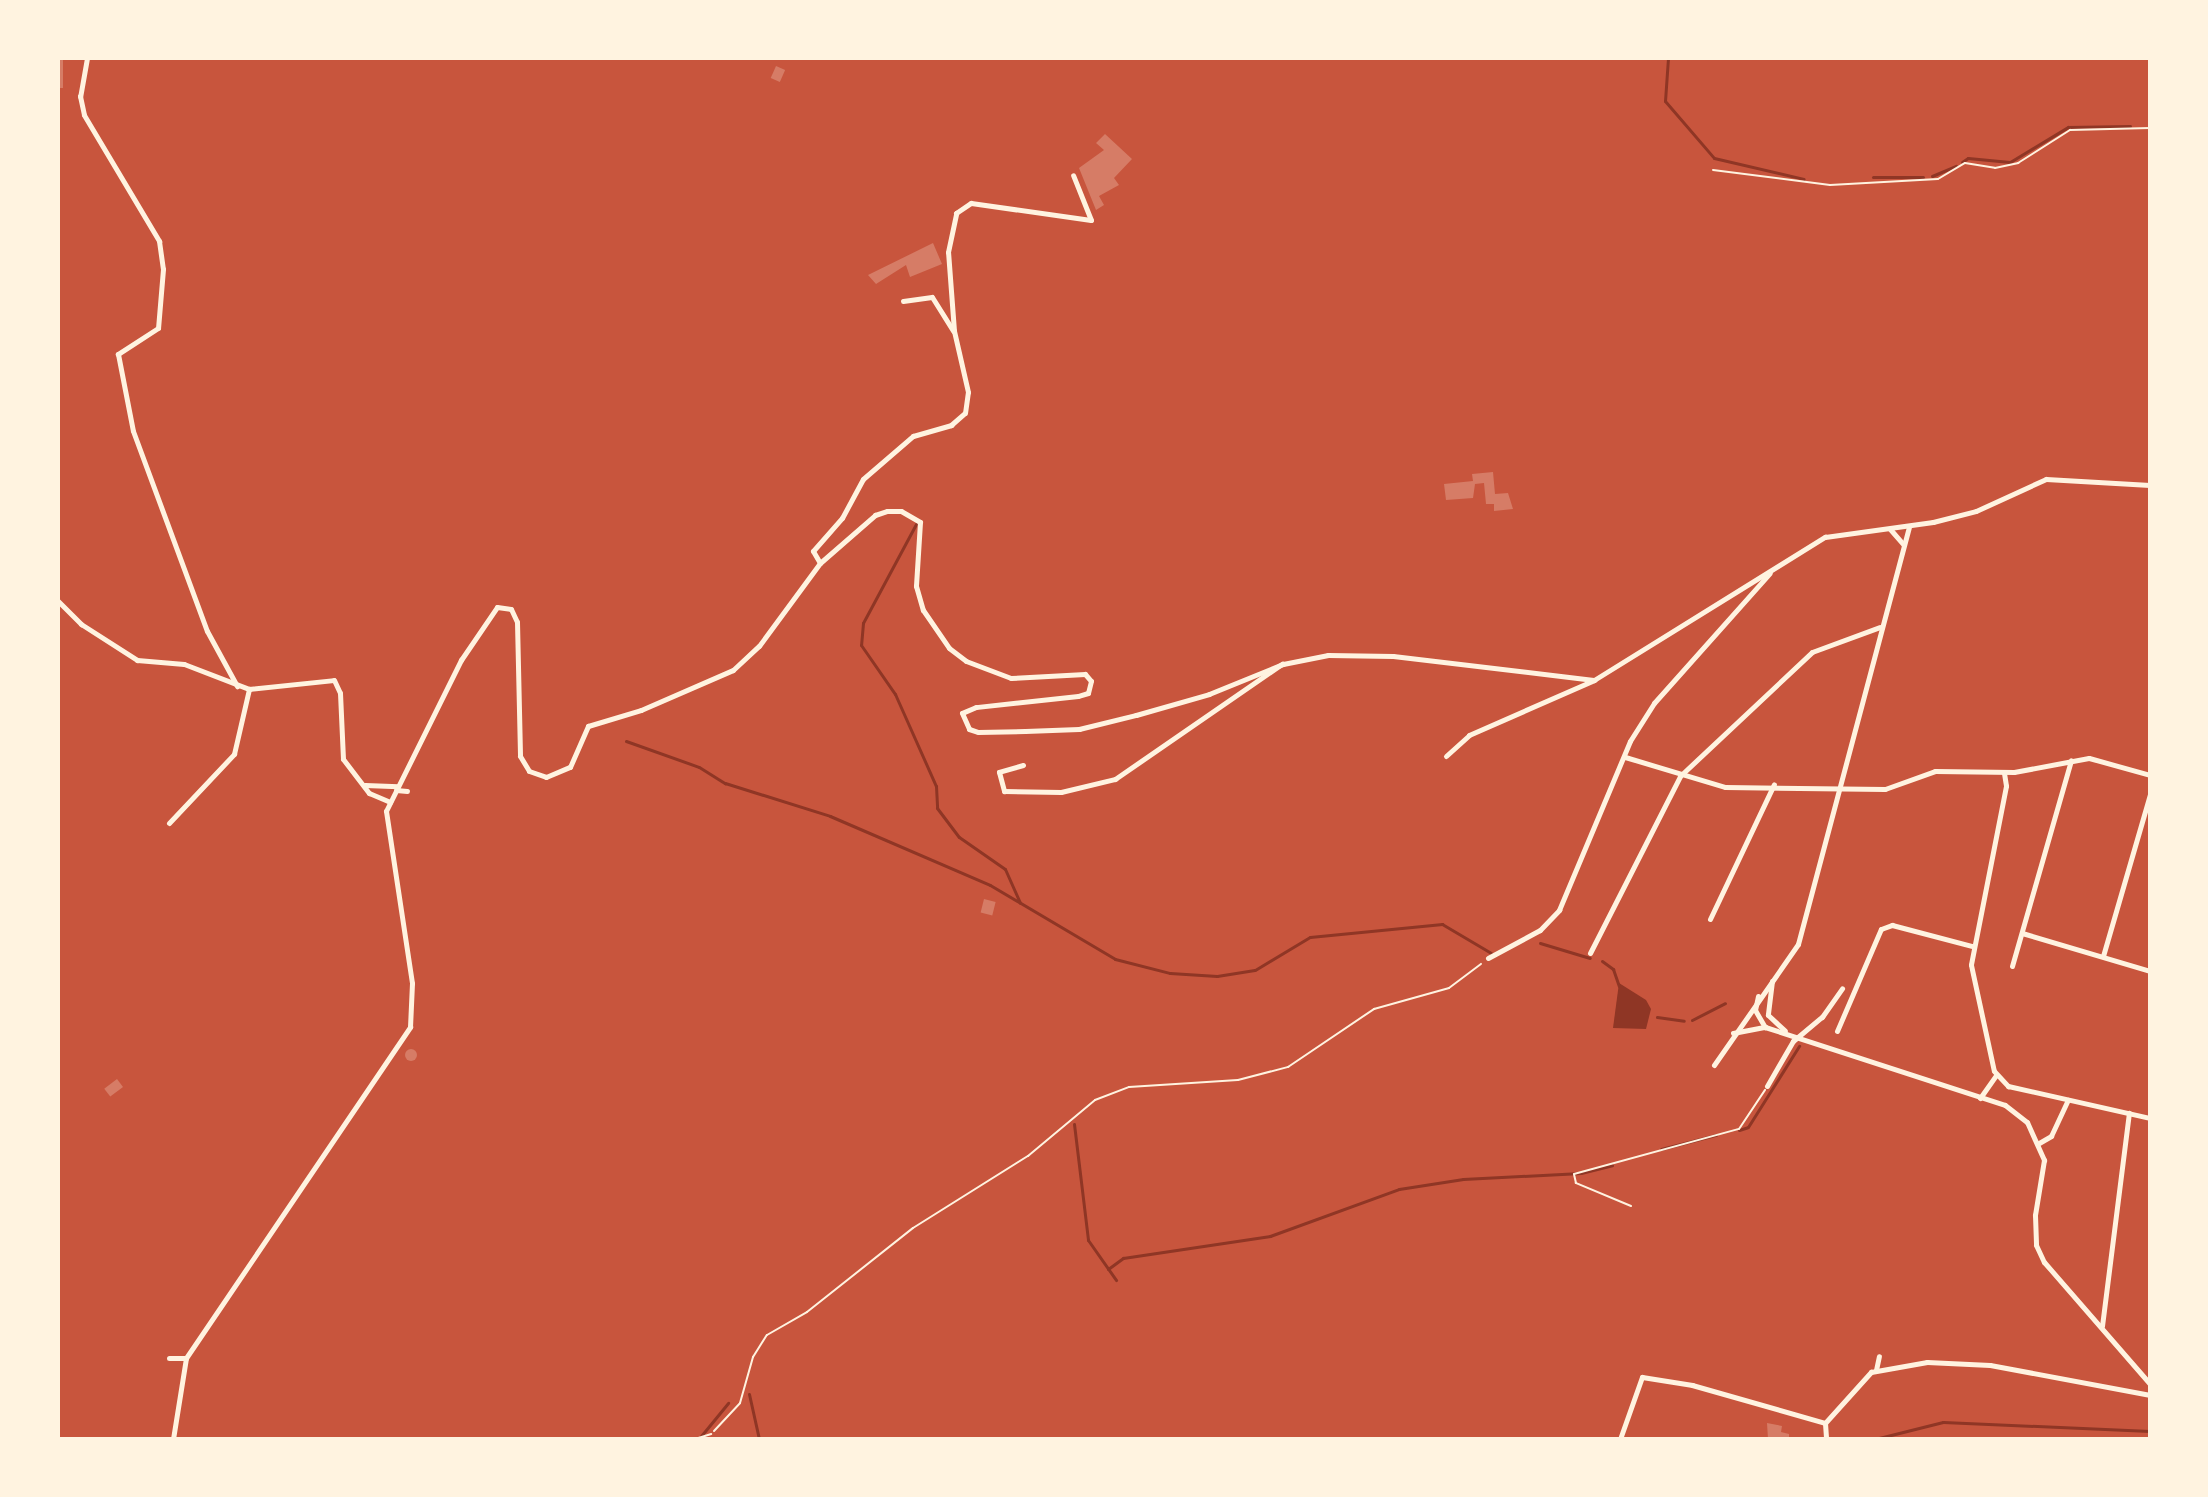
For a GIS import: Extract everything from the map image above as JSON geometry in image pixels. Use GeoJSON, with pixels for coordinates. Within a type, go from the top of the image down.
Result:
{"type":"FeatureCollection","features":[{"type":"Feature","properties":{"kind":"street"},"geometry":{"type":"LineString","coordinates":[[87,58],[80,96],[84,115],[159,241],[163,269],[158,328],[118,354],[133,431],[207,631],[237,686]]}},
{"type":"Feature","properties":{"kind":"street"},"geometry":{"type":"LineString","coordinates":[[820,563],[813,551],[842,518],[863,479],[913,436],[951,425],[965,413],[968,392],[954,331],[949,234],[960,207],[971,203],[1091,220],[1073,175]]}},
{"type":"Feature","properties":{"kind":"street"},"geometry":{"type":"LineString","coordinates":[[903,301],[932,297],[954,331]]}},
{"type":"Feature","properties":{"kind":"street"},"geometry":{"type":"LineString","coordinates":[[1446,756],[1469,735],[1594,680],[1728,593],[1771,572],[1825,537],[1909,528],[1976,511],[2046,479],[2150,485]]}},
{"type":"Feature","properties":{"kind":"street"},"geometry":{"type":"LineString","coordinates":[[173,1439],[186,1358],[410,1027],[412,983],[394,885],[386,811],[461,660],[497,607],[511,609],[517,622],[520,756],[529,771],[546,777],[570,767],[588,726],[712,682],[742,663],[820,563],[875,515],[901,511],[922,520],[916,586],[923,610],[949,648],[966,661],[1011,678],[1088,676],[1092,684],[1088,693],[970,708],[962,717],[969,729],[978,732],[1079,729],[1209,694],[1283,664],[1328,655],[1393,656],[1594,680]]}},
{"type":"Feature","properties":{"kind":"street"},"geometry":{"type":"LineString","coordinates":[[1714,1065],[1732,1034],[1752,1010],[1758,996],[1798,944],[1880,627],[1909,528]]}},
{"type":"Feature","properties":{"kind":"street"},"geometry":{"type":"LineString","coordinates":[[1889,529],[1904,546]]}},
{"type":"Feature","properties":{"kind":"street"},"geometry":{"type":"LineString","coordinates":[[1488,958],[1540,930],[1559,910],[1625,757],[1654,703],[1771,572]]}},
{"type":"Feature","properties":{"kind":"street"},"geometry":{"type":"LineString","coordinates":[[58,601],[81,624],[137,660],[184,664],[249,689],[334,680],[340,693],[343,759],[369,793],[390,802]]}},
{"type":"Feature","properties":{"kind":"street"},"geometry":{"type":"LineString","coordinates":[[1590,953],[1680,776],[1812,652],[1880,627]]}},
{"type":"Feature","properties":{"kind":"street"},"geometry":{"type":"LineString","coordinates":[[1023,765],[999,772],[1004,791],[1061,792],[1115,779],[1283,664]]}},
{"type":"Feature","properties":{"kind":"street"},"geometry":{"type":"LineString","coordinates":[[169,823],[234,754],[249,689]]}},
{"type":"Feature","properties":{"kind":"street"},"geometry":{"type":"LineString","coordinates":[[1625,757],[1725,787],[1774,784],[1885,789],[1955,768],[2004,773],[2071,760],[2108,760],[2150,775]]}},
{"type":"Feature","properties":{"kind":"street"},"geometry":{"type":"LineString","coordinates":[[2012,966],[2071,760]]}},
{"type":"Feature","properties":{"kind":"street"},"geometry":{"type":"LineString","coordinates":[[2014,772],[2006,786],[1972,946],[1972,976],[1996,1075],[2008,1086],[2150,1118]]}},
{"type":"Feature","properties":{"kind":"street"},"geometry":{"type":"LineString","coordinates":[[2004,773],[2006,786]]}},
{"type":"Feature","properties":{"kind":"street"},"geometry":{"type":"LineString","coordinates":[[1710,919],[1774,784]]}},
{"type":"Feature","properties":{"kind":"street"},"geometry":{"type":"LineString","coordinates":[[364,785],[407,791]]}},
{"type":"Feature","properties":{"kind":"street"},"geometry":{"type":"LineString","coordinates":[[2103,956],[2150,794]]}},
{"type":"Feature","properties":{"kind":"street"},"geometry":{"type":"LineString","coordinates":[[1837,1031],[1881,929],[1892,925],[1972,946]]}},
{"type":"Feature","properties":{"kind":"street"},"geometry":{"type":"LineString","coordinates":[[2022,933],[2150,971]]}},
{"type":"Feature","properties":{"kind":"street"},"geometry":{"type":"LineString","coordinates":[[1768,1015],[1772,980]]}},
{"type":"Feature","properties":{"kind":"street"},"geometry":{"type":"LineString","coordinates":[[1767,1086],[1796,1037],[1822,1017],[1842,988]]}},
{"type":"Feature","properties":{"kind":"street"},"geometry":{"type":"LineString","coordinates":[[1752,1010],[1768,1015],[1787,1034]]}},
{"type":"Feature","properties":{"kind":"street"},"geometry":{"type":"LineString","coordinates":[[1752,1010],[1765,1027]]}},
{"type":"Feature","properties":{"kind":"street"},"geometry":{"type":"LineString","coordinates":[[1732,1034],[1765,1027],[2005,1105],[2027,1122],[2039,1143],[2044,1179],[2035,1215],[2036,1245],[2150,1384]]}},
{"type":"Feature","properties":{"kind":"street"},"geometry":{"type":"LineString","coordinates":[[1980,1098],[1996,1075]]}},
{"type":"Feature","properties":{"kind":"street"},"geometry":{"type":"LineString","coordinates":[[2039,1143],[2051,1136],[2068,1100]]}},
{"type":"Feature","properties":{"kind":"street"},"geometry":{"type":"LineString","coordinates":[[2102,1327],[2129,1113]]}},
{"type":"Feature","properties":{"kind":"street"},"geometry":{"type":"LineString","coordinates":[[1826,1439],[1825,1423],[1876,1370],[1879,1356]]}},
{"type":"Feature","properties":{"kind":"street"},"geometry":{"type":"LineString","coordinates":[[169,1358],[186,1358]]}},
{"type":"Feature","properties":{"kind":"street"},"geometry":{"type":"LineString","coordinates":[[1876,1370],[1927,1362],[1990,1365],[2150,1395]]}},
{"type":"Feature","properties":{"kind":"street"},"geometry":{"type":"LineString","coordinates":[[1620,1439],[1642,1377],[1692,1385],[1825,1423]]}},
{"type":"Feature","properties":{"kind":"lane"},"geometry":{"type":"LineString","coordinates":[[695,1439],[711,1434]]}},
{"type":"Feature","properties":{"kind":"path"},"geometry":{"type":"LineString","coordinates":[[1713,170],[1830,185],[1938,179],[1965,163],[1995,168],[2018,163],[2070,130],[2150,128]]}},
{"type":"Feature","properties":{"kind":"path"},"geometry":{"type":"LineString","coordinates":[[711,1434],[740,1403],[753,1357],[767,1335],[807,1312],[913,1228],[1028,1156],[1095,1100],[1129,1087],[1238,1080],[1288,1067],[1374,1009],[1449,988],[1480,965]]}},
{"type":"Feature","properties":{"kind":"path"},"geometry":{"type":"LineString","coordinates":[[1631,1206],[1576,1183],[1574,1174],[1739,1129],[1767,1086]]}},
{"type":"Feature","properties":{"kind":"shaded area"},"geometry":{"type":"Polygon","coordinates":[[[1619,983],[1646,1000],[1651,1009],[1646,1029],[1613,1028],[1619,983]]]}},
{"type":"Feature","properties":{"kind":"building"},"geometry":{"type":"Polygon","coordinates":[[[58,58],[63,58],[63,88],[58,88],[58,58]]]}},
{"type":"Feature","properties":{"kind":"building"},"geometry":{"type":"Polygon","coordinates":[[[776,66],[785,70],[780,82],[771,78],[776,66]]]}},
{"type":"Feature","properties":{"kind":"building"},"geometry":{"type":"Polygon","coordinates":[[[1105,134],[1132,159],[1114,178],[1119,185],[1099,196],[1104,205],[1096,210],[1079,168],[1104,150],[1096,143],[1105,134]]]}},
{"type":"Feature","properties":{"kind":"building"},"geometry":{"type":"Polygon","coordinates":[[[933,243],[942,264],[910,277],[906,265],[876,284],[868,275],[933,243]]]}},
{"type":"Feature","properties":{"kind":"building"},"geometry":{"type":"Polygon","coordinates":[[[1493,472],[1495,494],[1508,493],[1513,509],[1494,511],[1494,504],[1486,504],[1484,483],[1475,484],[1473,498],[1446,500],[1444,484],[1473,481],[1472,474],[1493,472]]]}},
{"type":"Feature","properties":{"kind":"building"},"geometry":{"type":"Polygon","coordinates":[[[984,899],[996,902],[992,915],[981,913],[984,899]]]}},
{"type":"Feature","properties":{"kind":"building"},"geometry":{"type":"Polygon","coordinates":[[[406,1050],[416,1050],[416,1060],[406,1060],[406,1050]]]}},
{"type":"Feature","properties":{"kind":"building"},"geometry":{"type":"Polygon","coordinates":[[[117,1079],[123,1087],[110,1097],[104,1089],[117,1079]]]}},
{"type":"Feature","properties":{"kind":"building"},"geometry":{"type":"Polygon","coordinates":[[[1767,1423],[1782,1426],[1781,1432],[1789,1434],[1789,1439],[1768,1439],[1767,1423]]]}},
{"type":"Feature","properties":{"kind":"waterway"},"geometry":{"type":"LineString","coordinates":[[1668,58],[1665,101],[1714,158],[1804,179]]}},
{"type":"Feature","properties":{"kind":"waterway"},"geometry":{"type":"LineString","coordinates":[[1962,162],[1968,158],[2010,162],[2068,127],[2130,126]]}},
{"type":"Feature","properties":{"kind":"waterway"},"geometry":{"type":"LineString","coordinates":[[1932,176],[1956,166]]}},
{"type":"Feature","properties":{"kind":"waterway"},"geometry":{"type":"LineString","coordinates":[[1873,177],[1923,177]]}},
{"type":"Feature","properties":{"kind":"waterway"},"geometry":{"type":"LineString","coordinates":[[916,524],[863,623],[861,645],[895,694],[936,786],[937,808],[959,837],[1005,869],[1020,903]]}},
{"type":"Feature","properties":{"kind":"waterway"},"geometry":{"type":"LineString","coordinates":[[626,741],[699,767],[725,783],[830,816],[990,885],[1115,959],[1170,973],[1217,976],[1255,970],[1310,937],[1442,924],[1491,953]]}},
{"type":"Feature","properties":{"kind":"waterway"},"geometry":{"type":"LineString","coordinates":[[1540,943],[1590,958]]}},
{"type":"Feature","properties":{"kind":"waterway"},"geometry":{"type":"LineString","coordinates":[[1602,961],[1613,969],[1619,986]]}},
{"type":"Feature","properties":{"kind":"waterway"},"geometry":{"type":"LineString","coordinates":[[1692,1020],[1725,1003]]}},
{"type":"Feature","properties":{"kind":"waterway"},"geometry":{"type":"LineString","coordinates":[[1657,1017],[1684,1021]]}},
{"type":"Feature","properties":{"kind":"waterway"},"geometry":{"type":"LineString","coordinates":[[1739,1130],[1748,1127],[1799,1046]]}},
{"type":"Feature","properties":{"kind":"waterway"},"geometry":{"type":"LineString","coordinates":[[1074,1124],[1088,1240],[1116,1280]]}},
{"type":"Feature","properties":{"kind":"waterway"},"geometry":{"type":"LineString","coordinates":[[1661,1149],[1716,1135]]}},
{"type":"Feature","properties":{"kind":"waterway"},"geometry":{"type":"LineString","coordinates":[[1108,1269],[1123,1258],[1270,1236],[1399,1189],[1463,1179],[1581,1173],[1612,1165]]}},
{"type":"Feature","properties":{"kind":"waterway"},"geometry":{"type":"LineString","coordinates":[[749,1394],[759,1439]]}},
{"type":"Feature","properties":{"kind":"waterway"},"geometry":{"type":"LineString","coordinates":[[701,1436],[728,1403]]}},
{"type":"Feature","properties":{"kind":"waterway"},"geometry":{"type":"LineString","coordinates":[[1875,1439],[1943,1422],[2150,1431]]}}]}
